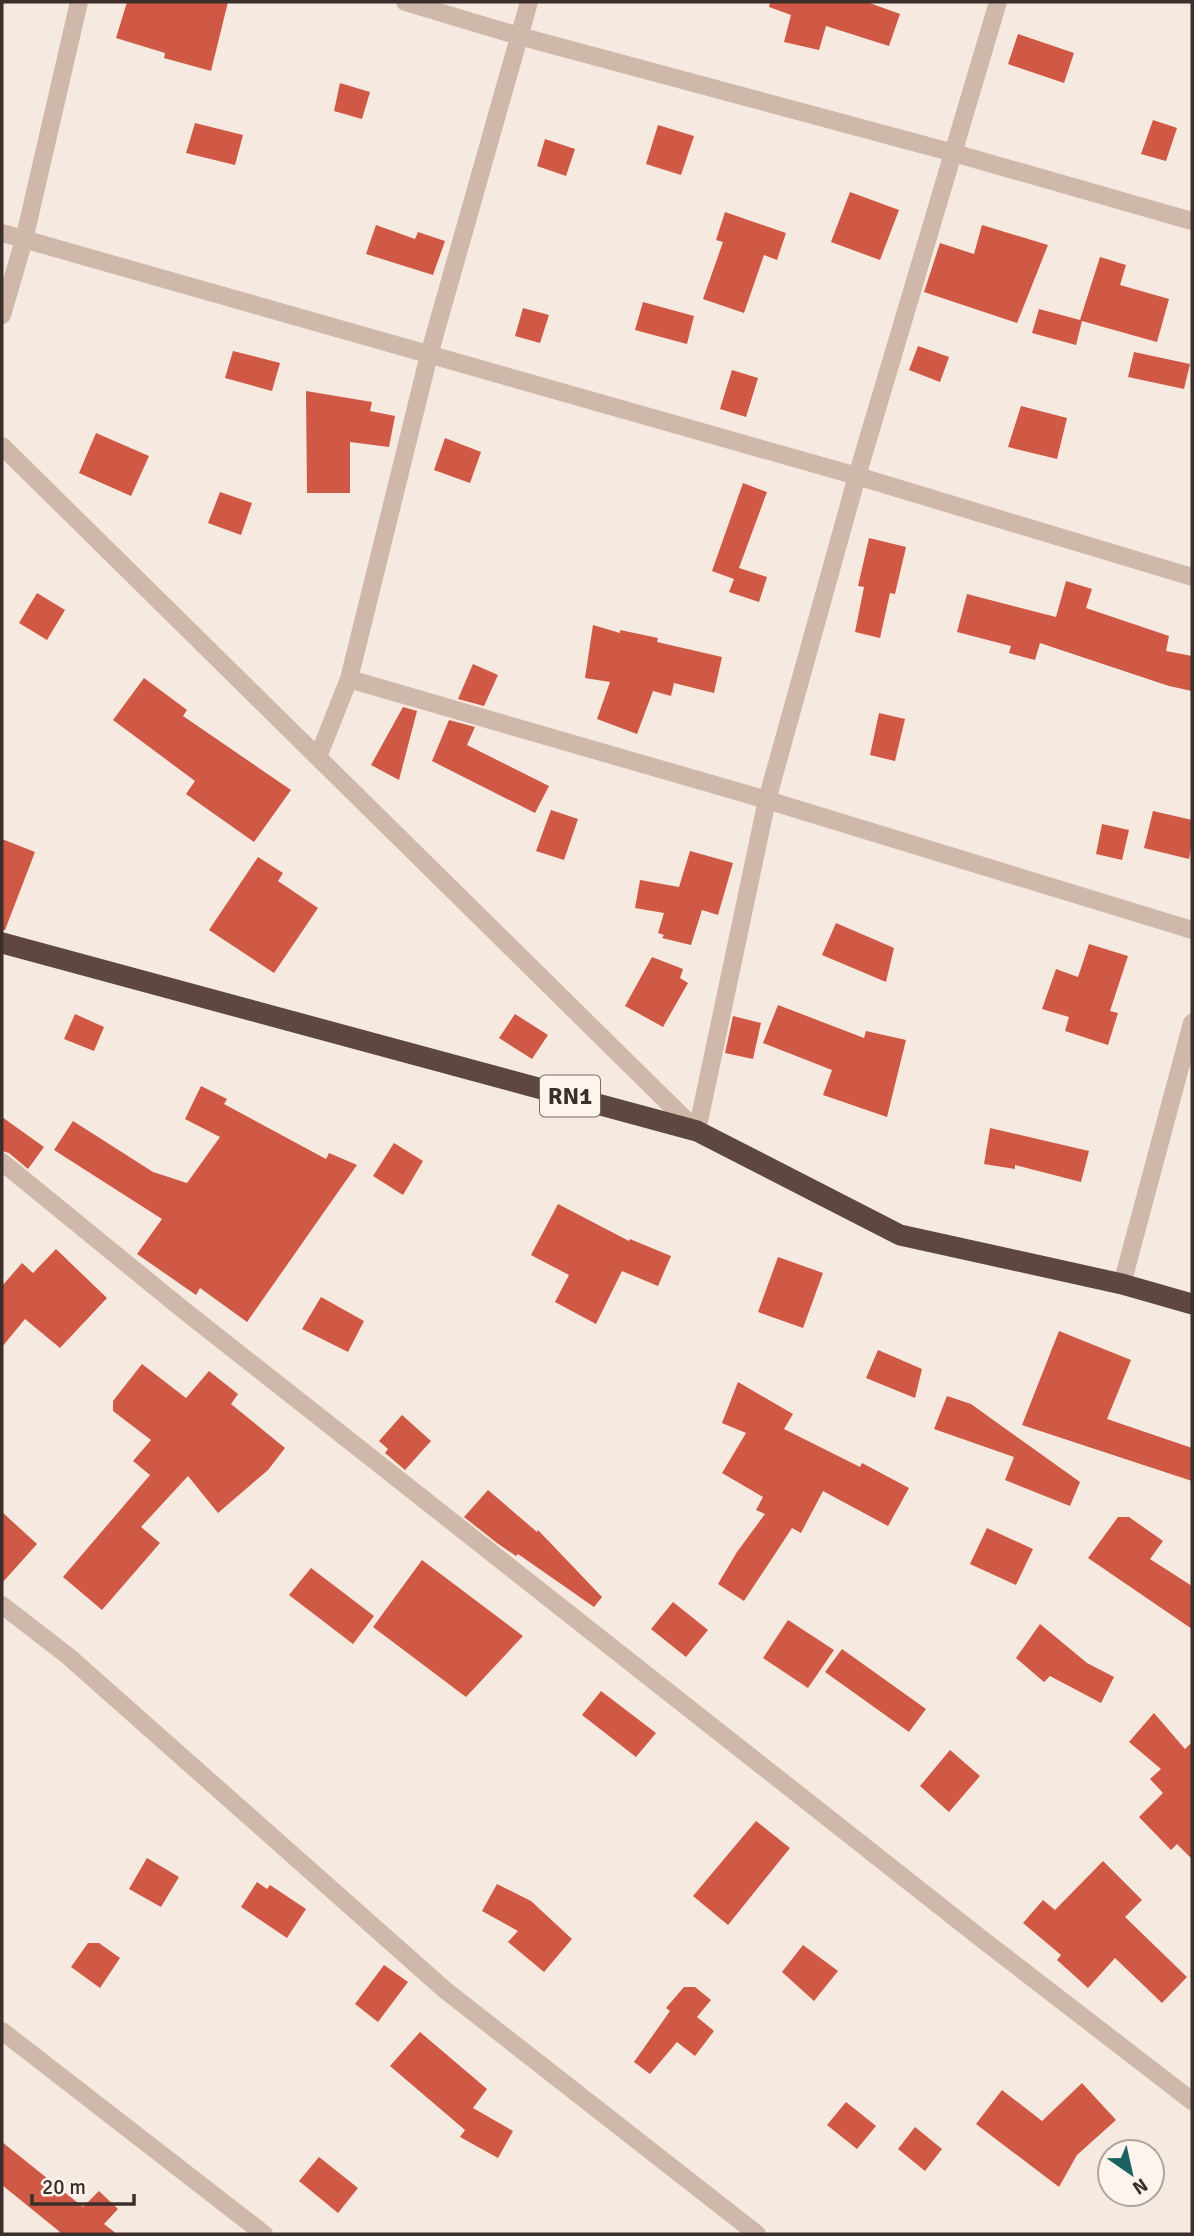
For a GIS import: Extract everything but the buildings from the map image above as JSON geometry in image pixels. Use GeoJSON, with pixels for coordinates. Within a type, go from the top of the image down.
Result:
{"type":"FeatureCollection","features":[{"type":"Feature","properties":{"kind":"highway","name":"RN1"},"geometry":{"type":"LineString","coordinates":[[2,943],[697,1131],[900,1235],[1122,1284],[1192,1304]]}},
{"type":"Feature","properties":{"kind":"street"},"geometry":{"type":"LineString","coordinates":[[2,315],[23,240],[79,2]]}},
{"type":"Feature","properties":{"kind":"street"},"geometry":{"type":"LineString","coordinates":[[405,2],[519,36],[954,153],[1192,221]]}},
{"type":"Feature","properties":{"kind":"street"},"geometry":{"type":"LineString","coordinates":[[318,757],[349,678],[429,355],[529,2]]}},
{"type":"Feature","properties":{"kind":"street"},"geometry":{"type":"LineString","coordinates":[[697,1131],[767,800],[857,476],[998,2]]}},
{"type":"Feature","properties":{"kind":"street"},"geometry":{"type":"LineString","coordinates":[[2,233],[857,476],[1192,577]]}},
{"type":"Feature","properties":{"kind":"street"},"geometry":{"type":"LineString","coordinates":[[2,446],[697,1131]]}},
{"type":"Feature","properties":{"kind":"street"},"geometry":{"type":"LineString","coordinates":[[349,678],[767,800],[1192,930]]}},
{"type":"Feature","properties":{"kind":"street"},"geometry":{"type":"LineString","coordinates":[[1122,1284],[1192,1023]]}},
{"type":"Feature","properties":{"kind":"street"},"geometry":{"type":"LineString","coordinates":[[2,1162],[224,1342],[983,1940],[1192,2101]]}},
{"type":"Feature","properties":{"kind":"street"},"geometry":{"type":"LineString","coordinates":[[2,1605],[68,1656],[445,1990],[757,2234]]}},
{"type":"Feature","properties":{"kind":"street"},"geometry":{"type":"LineString","coordinates":[[2,2031],[264,2234]]}}]}
